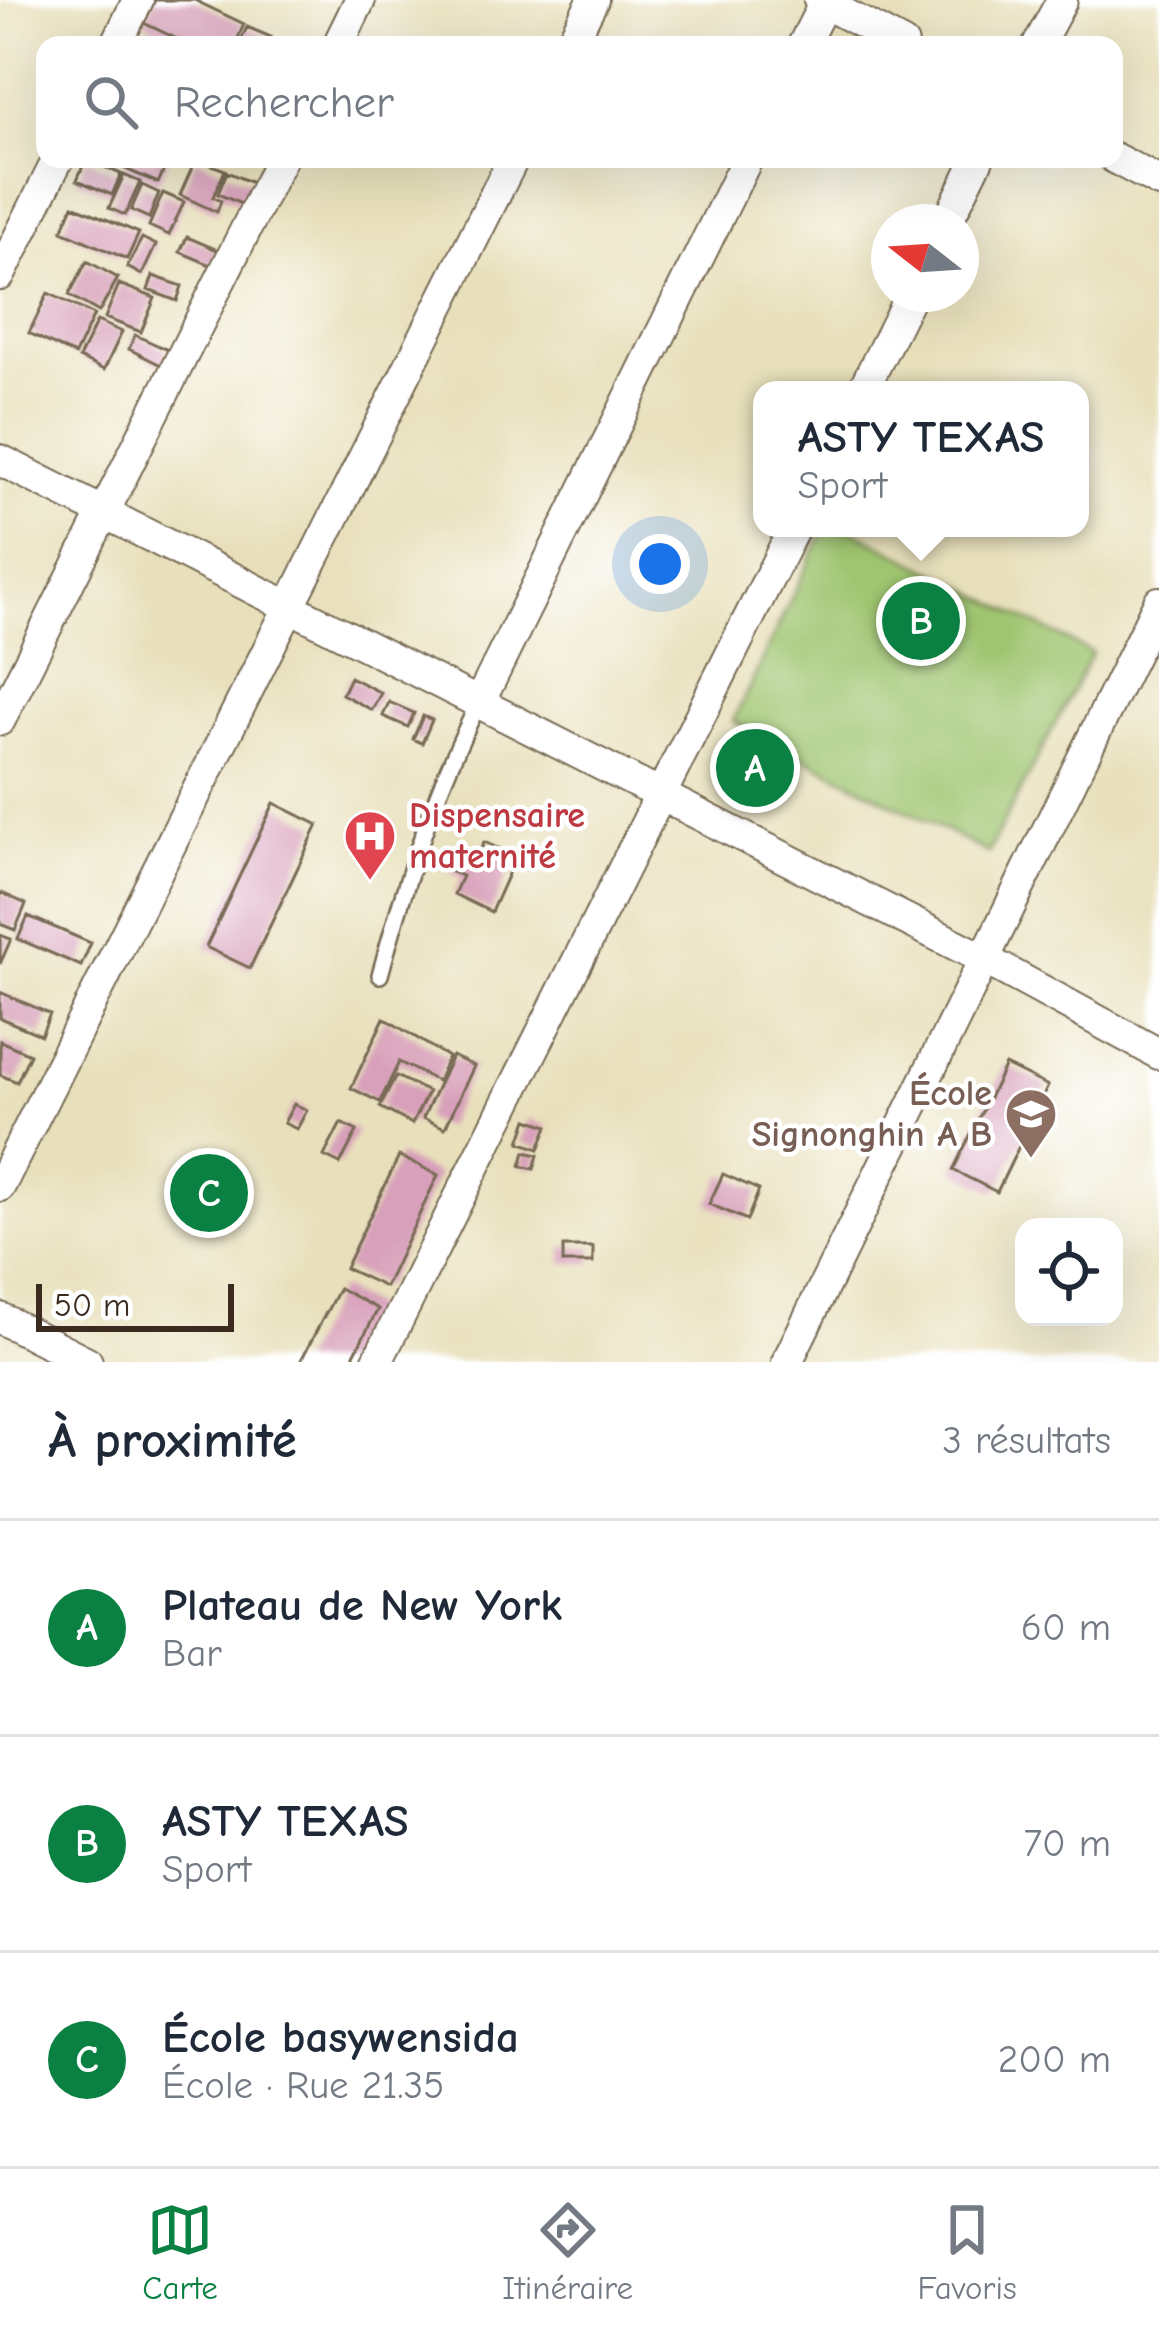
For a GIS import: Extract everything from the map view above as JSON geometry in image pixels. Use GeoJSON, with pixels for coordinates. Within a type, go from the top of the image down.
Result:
{"type":"FeatureCollection","features":[{"type":"Feature","properties":{"kind":"street"},"geometry":{"type":"LineString","coordinates":[[120,36],[138,0]]}},
{"type":"Feature","properties":{"kind":"street"},"geometry":{"type":"LineString","coordinates":[[342,36],[360,0]]}},
{"type":"Feature","properties":{"kind":"street"},"geometry":{"type":"LineString","coordinates":[[574,36],[592,0]]}},
{"type":"Feature","properties":{"kind":"street"},"geometry":{"type":"LineString","coordinates":[[1043,36],[1062,0]]}},
{"type":"Feature","properties":{"kind":"street"},"geometry":{"type":"LineString","coordinates":[[807,36],[823,1],[887,36]]}},
{"type":"Feature","properties":{"kind":"street"},"geometry":{"type":"LineString","coordinates":[[1123,163],[1159,182]]}},
{"type":"Feature","properties":{"kind":"street"},"geometry":{"type":"LineString","coordinates":[[0,275],[54,168]]}},
{"type":"Feature","properties":{"kind":"street"},"geometry":{"type":"LineString","coordinates":[[0,720],[276,168]]}},
{"type":"Feature","properties":{"kind":"street"},"geometry":{"type":"LineString","coordinates":[[0,1186],[509,168]]}},
{"type":"Feature","properties":{"kind":"street"},"geometry":{"type":"LineString","coordinates":[[478,703],[743,168]]}},
{"type":"Feature","properties":{"kind":"street"},"geometry":{"type":"LineString","coordinates":[[956,204],[974,168]]}},
{"type":"Feature","properties":{"kind":"street"},"geometry":{"type":"LineString","coordinates":[[868,381],[902,312]]}},
{"type":"Feature","properties":{"kind":"street"},"geometry":{"type":"LineString","coordinates":[[0,460],[986,960],[1159,1054]]}},
{"type":"Feature","properties":{"kind":"street"},"geometry":{"type":"LineString","coordinates":[[377,1362],[790,537]]}},
{"type":"Feature","properties":{"kind":"street"},"geometry":{"type":"LineString","coordinates":[[788,1362],[1159,602]]}},
{"type":"Feature","properties":{"kind":"street"},"geometry":{"type":"LineString","coordinates":[[0,1318],[87,1362]]}},
{"type":"Feature","properties":{"kind":"lane"},"geometry":{"type":"LineString","coordinates":[[380,974],[414,852],[446,768],[478,703]]}},
{"type":"Feature","properties":{"kind":"green space"},"geometry":{"type":"Polygon","coordinates":[[[821,537],[866,537],[1092,653],[988,853],[733,721],[821,537]]]}},
{"type":"Feature","properties":{"kind":"building"},"geometry":{"type":"Polygon","coordinates":[[[155,0],[194,0],[244,24],[239,36],[171,36],[144,23],[155,0]]]}},
{"type":"Feature","properties":{"kind":"building"},"geometry":{"type":"Polygon","coordinates":[[[247,27],[269,36],[243,36],[247,27]]]}},
{"type":"Feature","properties":{"kind":"building"},"geometry":{"type":"Polygon","coordinates":[[[82,168],[107,168],[121,174],[112,195],[77,180],[82,168]]]}},
{"type":"Feature","properties":{"kind":"building"},"geometry":{"type":"Polygon","coordinates":[[[123,168],[165,168],[158,183],[123,168]]]}},
{"type":"Feature","properties":{"kind":"building"},"geometry":{"type":"Polygon","coordinates":[[[192,168],[225,170],[213,197],[221,201],[217,212],[180,195],[192,168]]]}},
{"type":"Feature","properties":{"kind":"building"},"geometry":{"type":"Polygon","coordinates":[[[227,172],[257,185],[248,207],[218,194],[227,172]]]}},
{"type":"Feature","properties":{"kind":"building"},"geometry":{"type":"Polygon","coordinates":[[[124,175],[140,182],[125,215],[109,208],[124,175]]]}},
{"type":"Feature","properties":{"kind":"building"},"geometry":{"type":"Polygon","coordinates":[[[142,185],[159,193],[149,218],[131,210],[142,185]]]}},
{"type":"Feature","properties":{"kind":"building"},"geometry":{"type":"Polygon","coordinates":[[[163,193],[184,202],[169,235],[149,226],[163,193]]]}},
{"type":"Feature","properties":{"kind":"building"},"geometry":{"type":"Polygon","coordinates":[[[73,205],[139,233],[127,259],[62,231],[73,205]]]}},
{"type":"Feature","properties":{"kind":"building"},"geometry":{"type":"Polygon","coordinates":[[[187,237],[220,251],[213,266],[180,252],[187,237]]]}},
{"type":"Feature","properties":{"kind":"building"},"geometry":{"type":"Polygon","coordinates":[[[142,238],[156,245],[142,275],[127,267],[142,238]]]}},
{"type":"Feature","properties":{"kind":"building"},"geometry":{"type":"Polygon","coordinates":[[[87,261],[118,278],[99,312],[69,295],[87,261]]]}},
{"type":"Feature","properties":{"kind":"building"},"geometry":{"type":"Polygon","coordinates":[[[153,276],[182,286],[177,301],[148,290],[153,276]]]}},
{"type":"Feature","properties":{"kind":"building"},"geometry":{"type":"Polygon","coordinates":[[[119,284],[155,298],[141,332],[105,318],[119,284]]]}},
{"type":"Feature","properties":{"kind":"building"},"geometry":{"type":"Polygon","coordinates":[[[48,293],[94,315],[75,355],[29,333],[48,293]]]}},
{"type":"Feature","properties":{"kind":"building"},"geometry":{"type":"Polygon","coordinates":[[[97,321],[122,332],[104,370],[79,358],[97,321]]]}},
{"type":"Feature","properties":{"kind":"building"},"geometry":{"type":"Polygon","coordinates":[[[135,335],[168,350],[161,365],[129,349],[135,335]]]}},
{"type":"Feature","properties":{"kind":"building"},"geometry":{"type":"Polygon","coordinates":[[[350,677],[381,693],[372,710],[342,694],[350,677]]]}},
{"type":"Feature","properties":{"kind":"building"},"geometry":{"type":"Polygon","coordinates":[[[389,702],[414,713],[408,727],[383,716],[389,702]]]}},
{"type":"Feature","properties":{"kind":"building"},"geometry":{"type":"Polygon","coordinates":[[[423,716],[432,720],[422,743],[413,739],[423,716]]]}},
{"type":"Feature","properties":{"kind":"building"},"geometry":{"type":"Polygon","coordinates":[[[274,803],[318,825],[250,968],[206,947],[274,803]]]}},
{"type":"Feature","properties":{"kind":"building"},"geometry":{"type":"Polygon","coordinates":[[[484,842],[516,856],[491,912],[454,894],[462,876],[449,871],[457,855],[474,863],[484,842]]]}},
{"type":"Feature","properties":{"kind":"building"},"geometry":{"type":"Polygon","coordinates":[[[0,892],[26,904],[15,930],[0,924],[0,892]]]}},
{"type":"Feature","properties":{"kind":"building"},"geometry":{"type":"Polygon","coordinates":[[[28,916],[91,943],[81,966],[18,939],[28,916]]]}},
{"type":"Feature","properties":{"kind":"building"},"geometry":{"type":"Polygon","coordinates":[[[0,935],[11,939],[0,964],[0,935]]]}},
{"type":"Feature","properties":{"kind":"building"},"geometry":{"type":"Polygon","coordinates":[[[0,992],[50,1014],[41,1035],[0,1018],[0,992]]]}},
{"type":"Feature","properties":{"kind":"building"},"geometry":{"type":"Polygon","coordinates":[[[384,1018],[448,1057],[437,1081],[399,1062],[380,1102],[351,1088],[384,1018]]]}},
{"type":"Feature","properties":{"kind":"building"},"geometry":{"type":"Polygon","coordinates":[[[0,1041],[30,1054],[17,1082],[0,1075],[0,1041]]]}},
{"type":"Feature","properties":{"kind":"building"},"geometry":{"type":"Polygon","coordinates":[[[452,1056],[474,1066],[445,1128],[423,1118],[452,1056]]]}},
{"type":"Feature","properties":{"kind":"building"},"geometry":{"type":"Polygon","coordinates":[[[1005,1065],[1048,1086],[997,1192],[953,1170],[1005,1065]]]}},
{"type":"Feature","properties":{"kind":"building"},"geometry":{"type":"Polygon","coordinates":[[[396,1076],[428,1092],[412,1124],[380,1107],[396,1076]]]}},
{"type":"Feature","properties":{"kind":"building"},"geometry":{"type":"Polygon","coordinates":[[[294,1104],[307,1110],[297,1129],[284,1123],[294,1104]]]}},
{"type":"Feature","properties":{"kind":"building"},"geometry":{"type":"Polygon","coordinates":[[[528,1119],[548,1126],[539,1149],[520,1142],[528,1119]]]}},
{"type":"Feature","properties":{"kind":"building"},"geometry":{"type":"Polygon","coordinates":[[[341,1123],[357,1131],[340,1164],[324,1156],[341,1123]]]}},
{"type":"Feature","properties":{"kind":"building"},"geometry":{"type":"Polygon","coordinates":[[[525,1152],[538,1155],[534,1169],[521,1166],[525,1152]]]}},
{"type":"Feature","properties":{"kind":"building"},"geometry":{"type":"Polygon","coordinates":[[[399,1156],[438,1175],[385,1287],[345,1268],[399,1156]]]}},
{"type":"Feature","properties":{"kind":"building"},"geometry":{"type":"Polygon","coordinates":[[[723,1174],[759,1190],[747,1220],[709,1204],[723,1174]]]}},
{"type":"Feature","properties":{"kind":"building"},"geometry":{"type":"Polygon","coordinates":[[[563,1247],[593,1247],[593,1263],[563,1263],[563,1247]]]}},
{"type":"Feature","properties":{"kind":"building"},"geometry":{"type":"Polygon","coordinates":[[[339,1288],[378,1309],[350,1362],[300,1362],[339,1288]]]}},
{"type":"Feature","properties":{"kind":"place","name":"ASTY TEXAS"},"geometry":{"type":"Point","coordinates":[921,621]}},
{"type":"Feature","properties":{"kind":"place","name":"Plateau de New York"},"geometry":{"type":"Point","coordinates":[755,768]}},
{"type":"Feature","properties":{"kind":"place","name":"Dispensaire maternité"},"geometry":{"type":"Point","coordinates":[370,882]}},
{"type":"Feature","properties":{"kind":"place","name":"École Signonghin A B"},"geometry":{"type":"Point","coordinates":[1031,1160]}},
{"type":"Feature","properties":{"kind":"place","name":"École basywensida"},"geometry":{"type":"Point","coordinates":[209,1193]}}]}
